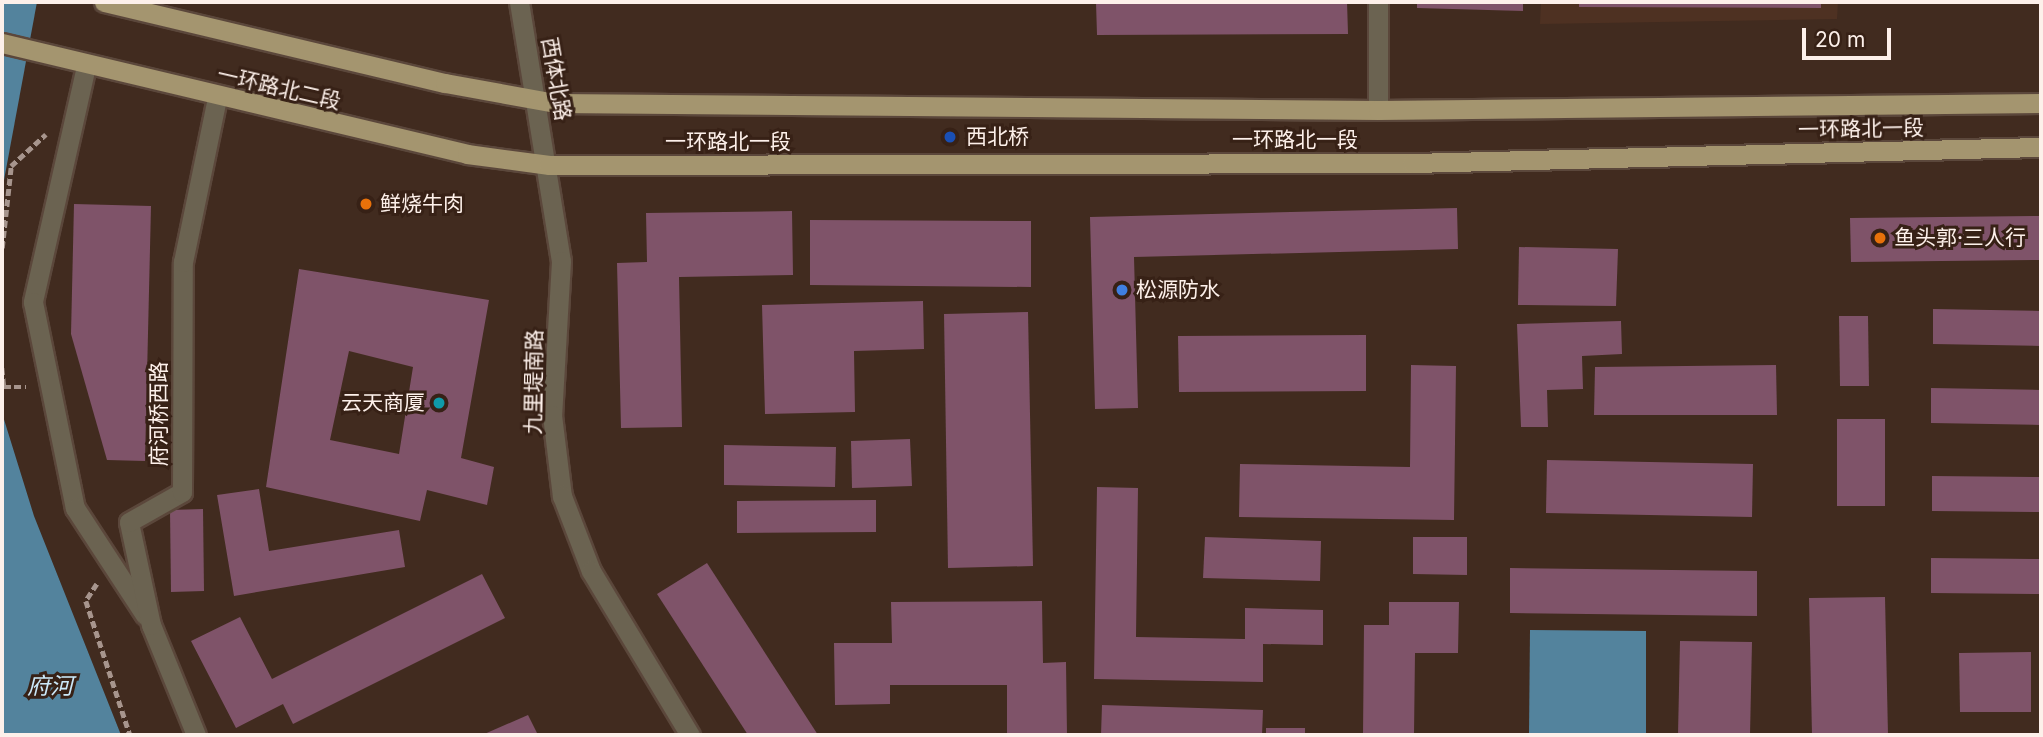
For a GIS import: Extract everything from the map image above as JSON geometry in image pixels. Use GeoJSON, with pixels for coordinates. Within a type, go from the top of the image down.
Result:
{"type":"FeatureCollection","features":[{"type":"Feature","properties":{"kind":"main road","name":"一环路北二段"},"geometry":{"type":"LineString","coordinates":[[112,3],[487,93],[546,101]]}},
{"type":"Feature","properties":{"kind":"main road","name":"一环路北二段"},"geometry":{"type":"LineString","coordinates":[[2,44],[217,98],[467,155],[549,165]]}},
{"type":"Feature","properties":{"kind":"main road","name":"一环路北一段"},"geometry":{"type":"LineString","coordinates":[[546,101],[1378,110],[2041,103]]}},
{"type":"Feature","properties":{"kind":"main road","name":"一环路北一段"},"geometry":{"type":"LineString","coordinates":[[549,165],[1398,163],[2041,147]]}},
{"type":"Feature","properties":{"kind":"street","name":"西体北路"},"geometry":{"type":"LineString","coordinates":[[519,2],[546,101],[549,165]]}},
{"type":"Feature","properties":{"kind":"street"},"geometry":{"type":"LineString","coordinates":[[1378,2],[1378,110]]}},
{"type":"Feature","properties":{"kind":"street"},"geometry":{"type":"LineString","coordinates":[[86,66],[33,302],[75,508],[151,625]]}},
{"type":"Feature","properties":{"kind":"street","name":"府河桥西路"},"geometry":{"type":"LineString","coordinates":[[196,735],[151,625],[129,522],[182,492],[183,262],[217,98]]}},
{"type":"Feature","properties":{"kind":"street","name":"九里堤南路"},"geometry":{"type":"LineString","coordinates":[[549,165],[561,261],[552,415],[562,496],[591,571],[690,735]]}},
{"type":"Feature","properties":{"kind":"path"},"geometry":{"type":"LineString","coordinates":[[2,248],[12,166],[46,133],[71,133]]}},
{"type":"Feature","properties":{"kind":"path"},"geometry":{"type":"LineString","coordinates":[[2,368],[4,387],[51,388]]}},
{"type":"Feature","properties":{"kind":"path"},"geometry":{"type":"LineString","coordinates":[[110,562],[86,601],[130,735]]}},
{"type":"Feature","properties":{"kind":"shaded area"},"geometry":{"type":"Polygon","coordinates":[[[1541,2],[1838,2],[1837,19],[1540,24],[1541,2]]]}},
{"type":"Feature","properties":{"kind":"water"},"geometry":{"type":"Polygon","coordinates":[[[2,2],[37,2],[2,191],[2,2]]]}},
{"type":"Feature","properties":{"kind":"water","name":"府河"},"geometry":{"type":"Polygon","coordinates":[[[2,413],[34,516],[121,735],[2,735],[2,413]]]}},
{"type":"Feature","properties":{"kind":"water"},"geometry":{"type":"Polygon","coordinates":[[[1530,630],[1646,631],[1646,735],[1529,735],[1530,630]]]}},
{"type":"Feature","properties":{"kind":"building"},"geometry":{"type":"Polygon","coordinates":[[[1096,2],[1347,2],[1348,34],[1097,35],[1096,2]]]}},
{"type":"Feature","properties":{"kind":"building"},"geometry":{"type":"Polygon","coordinates":[[[1417,2],[1523,2],[1523,11],[1417,8],[1417,2]]]}},
{"type":"Feature","properties":{"kind":"building"},"geometry":{"type":"Polygon","coordinates":[[[1579,2],[1821,2],[1821,8],[1579,7],[1579,2]]]}},
{"type":"Feature","properties":{"kind":"building"},"geometry":{"type":"Polygon","coordinates":[[[74,204],[151,206],[145,461],[107,460],[71,334],[74,204]]]}},
{"type":"Feature","properties":{"kind":"building"},"geometry":{"type":"Polygon","coordinates":[[[1457,208],[1458,249],[1134,257],[1138,408],[1095,409],[1090,217],[1457,208]]]}},
{"type":"Feature","properties":{"kind":"building"},"geometry":{"type":"Polygon","coordinates":[[[792,211],[793,275],[679,277],[682,427],[621,428],[617,263],[647,262],[646,213],[792,211]]]}},
{"type":"Feature","properties":{"kind":"building"},"geometry":{"type":"Polygon","coordinates":[[[2041,216],[2041,260],[1851,262],[1850,218],[2041,216]]]}},
{"type":"Feature","properties":{"kind":"building"},"geometry":{"type":"Polygon","coordinates":[[[810,220],[1031,221],[1031,287],[810,285],[810,220]]]}},
{"type":"Feature","properties":{"kind":"building"},"geometry":{"type":"Polygon","coordinates":[[[1519,247],[1618,249],[1616,306],[1518,305],[1519,247]]]}},
{"type":"Feature","properties":{"kind":"building","name":"云天商厦"},"geometry":{"type":"Polygon","coordinates":[[[299,269],[489,300],[461,458],[494,467],[487,505],[427,490],[420,521],[266,487],[299,269]],[[349,351],[330,440],[399,454],[413,367],[349,351]]]}},
{"type":"Feature","properties":{"kind":"building"},"geometry":{"type":"Polygon","coordinates":[[[923,301],[924,349],[854,351],[855,412],[765,414],[762,305],[923,301]]]}},
{"type":"Feature","properties":{"kind":"building"},"geometry":{"type":"Polygon","coordinates":[[[1933,309],[2041,311],[2041,346],[1933,344],[1933,309]]]}},
{"type":"Feature","properties":{"kind":"building"},"geometry":{"type":"Polygon","coordinates":[[[1028,312],[1033,566],[948,568],[944,314],[1028,312]]]}},
{"type":"Feature","properties":{"kind":"building"},"geometry":{"type":"Polygon","coordinates":[[[1839,316],[1868,316],[1869,386],[1840,386],[1839,316]]]}},
{"type":"Feature","properties":{"kind":"building"},"geometry":{"type":"Polygon","coordinates":[[[1621,321],[1622,354],[1582,356],[1583,389],[1547,390],[1548,427],[1521,427],[1517,324],[1621,321]]]}},
{"type":"Feature","properties":{"kind":"building"},"geometry":{"type":"Polygon","coordinates":[[[1366,335],[1366,391],[1179,392],[1178,336],[1366,335]]]}},
{"type":"Feature","properties":{"kind":"building"},"geometry":{"type":"Polygon","coordinates":[[[1411,365],[1456,366],[1454,520],[1239,517],[1240,464],[1410,467],[1411,365]]]}},
{"type":"Feature","properties":{"kind":"building"},"geometry":{"type":"Polygon","coordinates":[[[1776,365],[1777,415],[1594,415],[1595,367],[1776,365]]]}},
{"type":"Feature","properties":{"kind":"building"},"geometry":{"type":"Polygon","coordinates":[[[1931,388],[2041,390],[2041,425],[1931,423],[1931,388]]]}},
{"type":"Feature","properties":{"kind":"building"},"geometry":{"type":"Polygon","coordinates":[[[1837,419],[1885,419],[1885,506],[1837,506],[1837,419]]]}},
{"type":"Feature","properties":{"kind":"building"},"geometry":{"type":"Polygon","coordinates":[[[910,439],[912,486],[852,488],[851,441],[910,439]]]}},
{"type":"Feature","properties":{"kind":"building"},"geometry":{"type":"Polygon","coordinates":[[[724,445],[836,447],[835,487],[724,485],[724,445]]]}},
{"type":"Feature","properties":{"kind":"building"},"geometry":{"type":"Polygon","coordinates":[[[1547,460],[1753,464],[1752,517],[1546,513],[1547,460]]]}},
{"type":"Feature","properties":{"kind":"building"},"geometry":{"type":"Polygon","coordinates":[[[1932,476],[2041,477],[2041,512],[1932,511],[1932,476]]]}},
{"type":"Feature","properties":{"kind":"building"},"geometry":{"type":"Polygon","coordinates":[[[1097,487],[1138,488],[1136,637],[1245,639],[1245,608],[1323,610],[1323,645],[1263,644],[1263,682],[1094,679],[1097,487]]]}},
{"type":"Feature","properties":{"kind":"building"},"geometry":{"type":"Polygon","coordinates":[[[259,489],[269,551],[399,530],[405,567],[234,596],[217,495],[259,489]]]}},
{"type":"Feature","properties":{"kind":"building"},"geometry":{"type":"Polygon","coordinates":[[[876,500],[876,532],[737,533],[737,501],[876,500]]]}},
{"type":"Feature","properties":{"kind":"building"},"geometry":{"type":"Polygon","coordinates":[[[203,509],[204,591],[171,592],[170,510],[203,509]]]}},
{"type":"Feature","properties":{"kind":"building"},"geometry":{"type":"Polygon","coordinates":[[[1205,537],[1321,541],[1320,581],[1203,578],[1205,537]]]}},
{"type":"Feature","properties":{"kind":"building"},"geometry":{"type":"Polygon","coordinates":[[[1413,537],[1467,537],[1467,575],[1413,574],[1413,537]]]}},
{"type":"Feature","properties":{"kind":"building"},"geometry":{"type":"Polygon","coordinates":[[[1931,558],[2041,559],[2041,594],[1931,593],[1931,558]]]}},
{"type":"Feature","properties":{"kind":"building"},"geometry":{"type":"Polygon","coordinates":[[[707,563],[818,735],[748,735],[657,594],[707,563]]]}},
{"type":"Feature","properties":{"kind":"building"},"geometry":{"type":"Polygon","coordinates":[[[1510,568],[1757,571],[1757,616],[1510,613],[1510,568]]]}},
{"type":"Feature","properties":{"kind":"building"},"geometry":{"type":"Polygon","coordinates":[[[482,574],[505,618],[293,724],[283,704],[236,728],[191,641],[240,617],[272,679],[482,574]]]}},
{"type":"Feature","properties":{"kind":"building"},"geometry":{"type":"Polygon","coordinates":[[[1885,597],[1888,735],[1812,735],[1809,598],[1885,597]]]}},
{"type":"Feature","properties":{"kind":"building"},"geometry":{"type":"Polygon","coordinates":[[[1042,601],[1043,663],[1066,662],[1067,735],[1007,735],[1007,685],[890,685],[890,704],[835,705],[834,643],[892,643],[891,602],[1042,601]]]}},
{"type":"Feature","properties":{"kind":"building"},"geometry":{"type":"Polygon","coordinates":[[[1389,602],[1459,602],[1458,653],[1415,653],[1414,735],[1363,735],[1364,625],[1389,625],[1389,602]]]}},
{"type":"Feature","properties":{"kind":"building"},"geometry":{"type":"Polygon","coordinates":[[[1680,641],[1752,642],[1750,735],[1678,735],[1680,641]]]}},
{"type":"Feature","properties":{"kind":"building"},"geometry":{"type":"Polygon","coordinates":[[[2031,652],[2031,712],[1960,712],[1959,653],[2031,652]]]}},
{"type":"Feature","properties":{"kind":"building"},"geometry":{"type":"Polygon","coordinates":[[[1102,705],[1263,710],[1262,735],[1101,735],[1102,705]]]}},
{"type":"Feature","properties":{"kind":"building"},"geometry":{"type":"Polygon","coordinates":[[[528,715],[538,735],[482,735],[528,715]]]}},
{"type":"Feature","properties":{"kind":"building"},"geometry":{"type":"Polygon","coordinates":[[[1266,728],[1305,728],[1305,735],[1266,735],[1266,728]]]}},
{"type":"Feature","properties":{"kind":"place","name":"西北桥"},"geometry":{"type":"Point","coordinates":[950,137]}},
{"type":"Feature","properties":{"kind":"place","name":"鲜烧牛肉"},"geometry":{"type":"Point","coordinates":[366,204]}},
{"type":"Feature","properties":{"kind":"place","name":"鱼头郭·三人行"},"geometry":{"type":"Point","coordinates":[1880,238]}},
{"type":"Feature","properties":{"kind":"place","name":"松源防水"},"geometry":{"type":"Point","coordinates":[1122,290]}},
{"type":"Feature","properties":{"kind":"place","name":"云天商厦"},"geometry":{"type":"Point","coordinates":[439,403]}}]}
